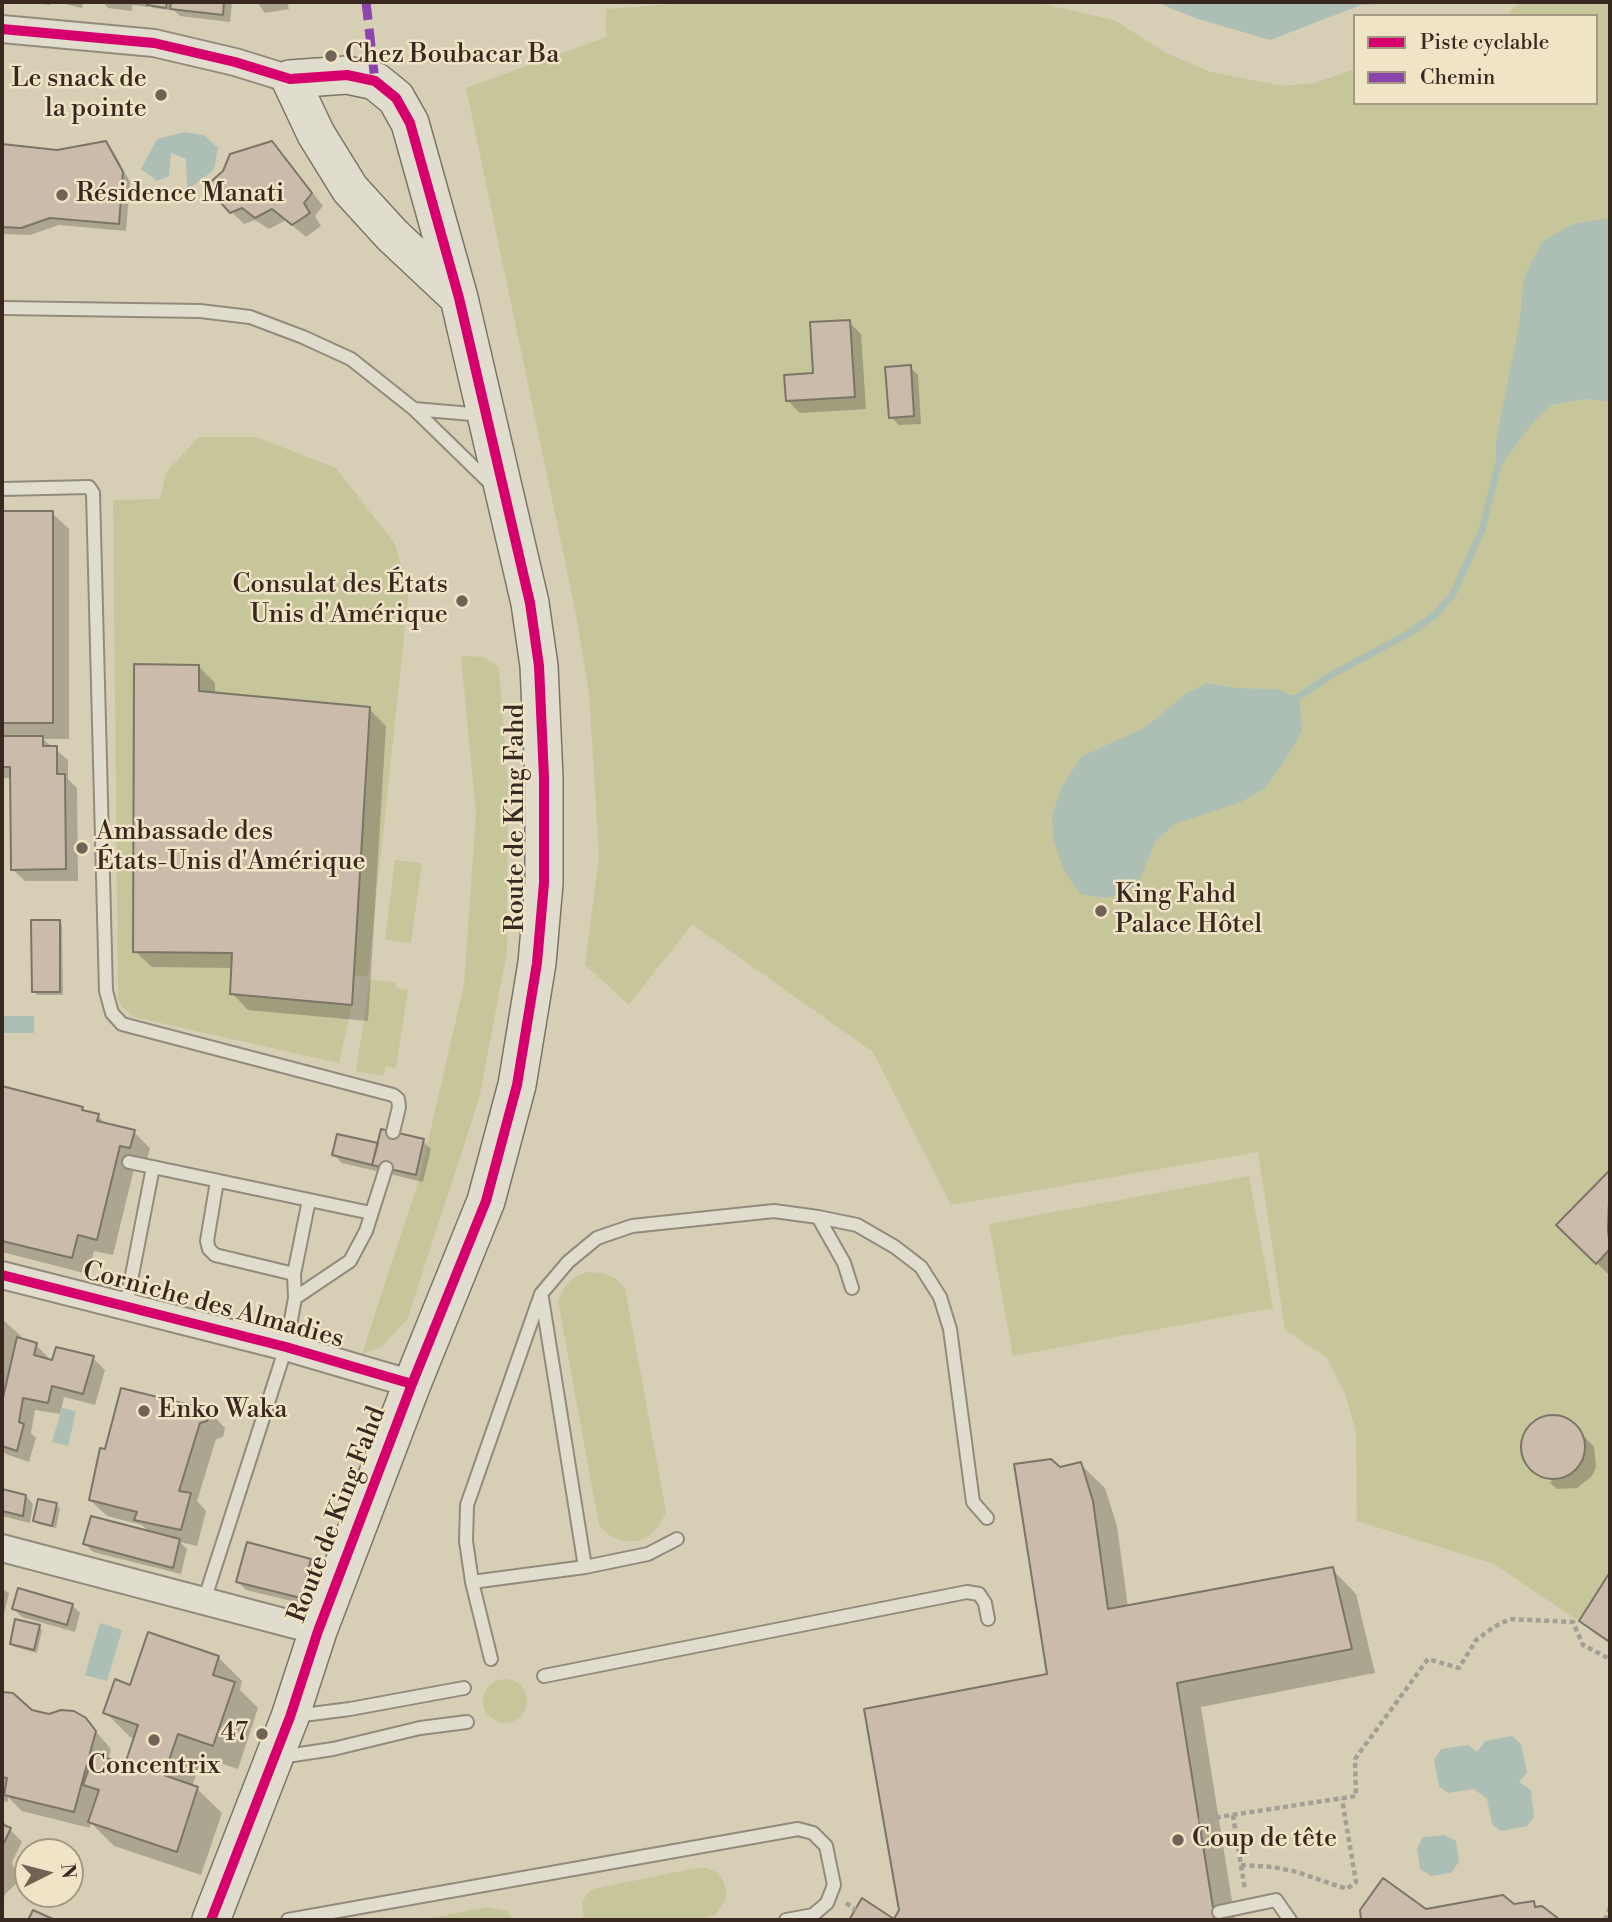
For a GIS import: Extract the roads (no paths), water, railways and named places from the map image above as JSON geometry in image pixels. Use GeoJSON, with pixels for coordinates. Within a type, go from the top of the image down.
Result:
{"type":"FeatureCollection","features":[{"type":"Feature","properties":{"kind":"street"},"geometry":{"type":"LineString","coordinates":[[2,29],[154,43],[235,61],[290,79],[316,134],[350,189],[392,235],[459,298]]}},
{"type":"Feature","properties":{"kind":"street","name":"Route de King Fahd"},"geometry":{"type":"LineString","coordinates":[[211,1920],[290,1717],[318,1631],[412,1384],[486,1201],[517,1085],[537,963],[544,883],[544,778],[539,666],[530,603],[459,298],[410,123],[396,98],[375,81],[347,75],[290,79]]}},
{"type":"Feature","properties":{"kind":"street","name":"Corniche des Almadies"},"geometry":{"type":"LineString","coordinates":[[2,1275],[286,1348],[412,1384]]}},
{"type":"Feature","properties":{"kind":"street"},"geometry":{"type":"LineString","coordinates":[[2,1548],[318,1631]]}},
{"type":"Feature","properties":{"kind":"lane"},"geometry":{"type":"LineString","coordinates":[[2,307],[200,311],[250,317],[303,337],[351,359],[414,409],[506,499]]}},
{"type":"Feature","properties":{"kind":"lane"},"geometry":{"type":"LineString","coordinates":[[414,409],[486,415]]}},
{"type":"Feature","properties":{"kind":"lane"},"geometry":{"type":"LineString","coordinates":[[2,489],[89,488],[93,494],[106,991],[112,1013],[122,1024],[393,1095],[398,1100],[399,1107],[393,1132]]}},
{"type":"Feature","properties":{"kind":"lane"},"geometry":{"type":"LineString","coordinates":[[130,1162],[371,1213]]}},
{"type":"Feature","properties":{"kind":"lane"},"geometry":{"type":"LineString","coordinates":[[126,1306],[153,1167]]}},
{"type":"Feature","properties":{"kind":"lane"},"geometry":{"type":"LineString","coordinates":[[295,1298],[350,1261],[366,1231],[386,1168]]}},
{"type":"Feature","properties":{"kind":"lane"},"geometry":{"type":"LineString","coordinates":[[217,1181],[207,1241],[209,1250],[215,1255],[294,1274]]}},
{"type":"Feature","properties":{"kind":"lane"},"geometry":{"type":"LineString","coordinates":[[204,1601],[286,1348],[295,1298],[294,1274],[309,1200]]}},
{"type":"Feature","properties":{"kind":"lane"},"geometry":{"type":"LineString","coordinates":[[491,1660],[472,1582],[466,1541],[467,1505],[541,1294],[568,1262],[597,1238],[632,1226],[774,1211],[818,1217],[856,1225],[895,1247],[921,1267],[940,1297],[950,1329],[973,1502],[987,1518]]}},
{"type":"Feature","properties":{"kind":"lane"},"geometry":{"type":"LineString","coordinates":[[818,1217],[844,1263],[852,1288]]}},
{"type":"Feature","properties":{"kind":"lane"},"geometry":{"type":"LineString","coordinates":[[541,1294],[585,1567]]}},
{"type":"Feature","properties":{"kind":"lane"},"geometry":{"type":"LineString","coordinates":[[472,1582],[585,1567],[648,1554],[677,1539]]}},
{"type":"Feature","properties":{"kind":"lane"},"geometry":{"type":"LineString","coordinates":[[544,1676],[967,1592],[979,1594],[985,1604],[988,1619]]}},
{"type":"Feature","properties":{"kind":"lane"},"geometry":{"type":"LineString","coordinates":[[290,1717],[464,1688]]}},
{"type":"Feature","properties":{"kind":"lane"},"geometry":{"type":"LineString","coordinates":[[272,1758],[333,1749],[420,1728],[467,1722]]}},
{"type":"Feature","properties":{"kind":"lane"},"geometry":{"type":"LineString","coordinates":[[288,1920],[361,1914],[798,1829],[813,1833],[826,1846],[834,1885],[827,1903],[813,1915],[786,1920]]}},
{"type":"Feature","properties":{"kind":"lane"},"geometry":{"type":"LineString","coordinates":[[1219,1912],[1276,1900],[1290,1920]]}},
{"type":"Feature","properties":{"kind":"waterway"},"geometry":{"type":"LineString","coordinates":[[1292,701],[1333,674],[1408,634],[1434,616],[1453,594],[1482,530],[1499,462]]}},
{"type":"Feature","properties":{"kind":"place","name":"Chez Boubacar Ba"},"geometry":{"type":"Point","coordinates":[331,56]}},
{"type":"Feature","properties":{"kind":"place","name":"Le snack de la pointe"},"geometry":{"type":"Point","coordinates":[161,95]}},
{"type":"Feature","properties":{"kind":"place","name":"Résidence Manati"},"geometry":{"type":"Point","coordinates":[62,195]}},
{"type":"Feature","properties":{"kind":"place","name":"Consulat des États Unis d'Amérique"},"geometry":{"type":"Point","coordinates":[462,601]}},
{"type":"Feature","properties":{"kind":"place","name":"Ambassade des États-Unis d'Amérique"},"geometry":{"type":"Point","coordinates":[82,848]}},
{"type":"Feature","properties":{"kind":"place","name":"King Fahd Palace Hôtel"},"geometry":{"type":"Point","coordinates":[1101,911]}},
{"type":"Feature","properties":{"kind":"place","name":"Enko Waka"},"geometry":{"type":"Point","coordinates":[144,1411]}},
{"type":"Feature","properties":{"kind":"place","name":"47"},"geometry":{"type":"Point","coordinates":[262,1734]}},
{"type":"Feature","properties":{"kind":"place","name":"Concentrix"},"geometry":{"type":"Point","coordinates":[154,1740]}},
{"type":"Feature","properties":{"kind":"place","name":"Coup de tête"},"geometry":{"type":"Point","coordinates":[1178,1840]}}]}
